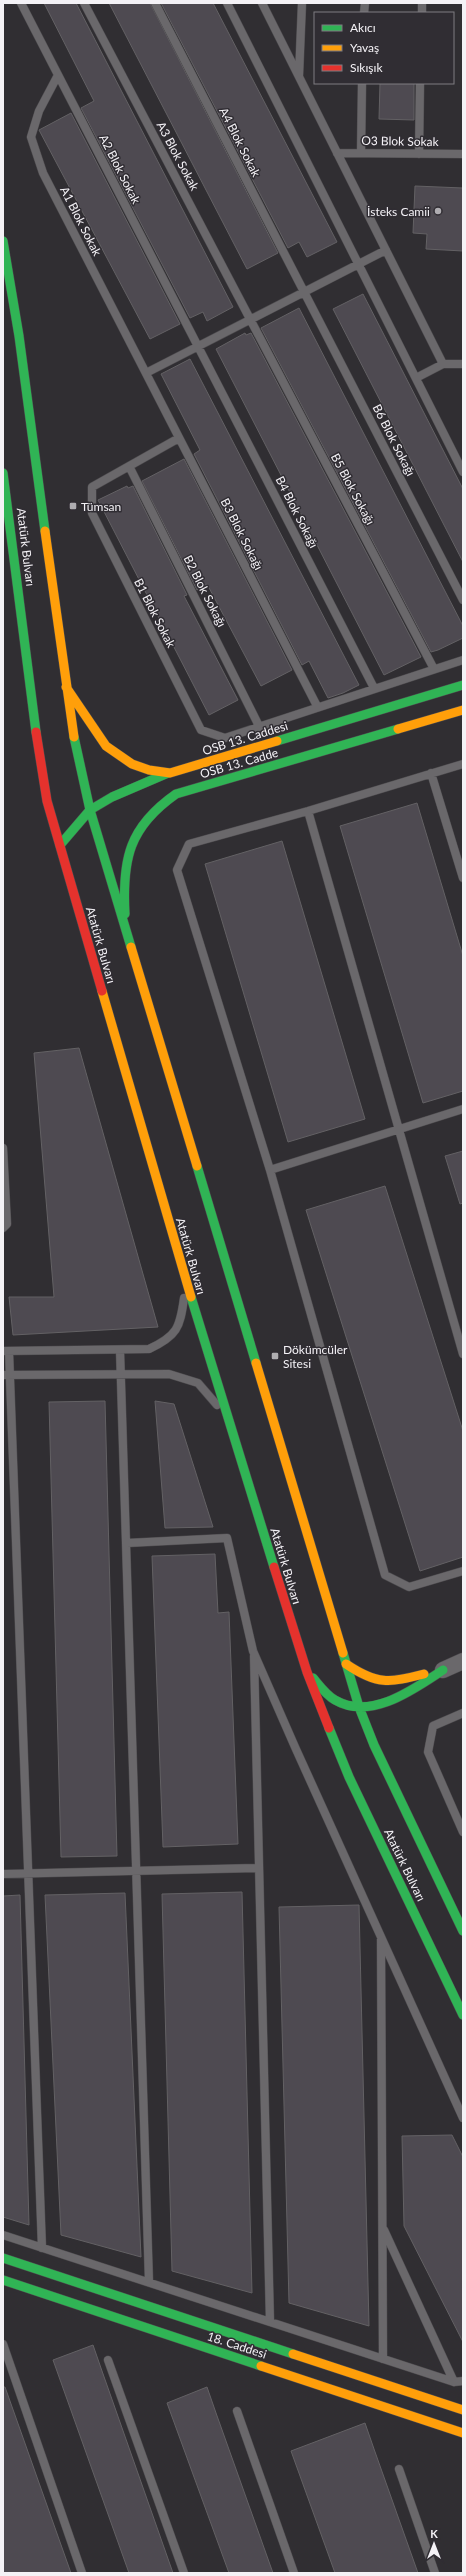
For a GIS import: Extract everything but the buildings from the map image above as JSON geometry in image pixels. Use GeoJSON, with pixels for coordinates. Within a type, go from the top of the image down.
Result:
{"type":"FeatureCollection","features":[{"type":"Feature","properties":{"kind":"main road","name":"Atatürk Bulvarı"},"geometry":{"type":"LineString","coordinates":[[3,241],[20,338],[66,687],[90,810],[359,1707],[374,1745],[463,1931]]}},
{"type":"Feature","properties":{"kind":"main road","name":"Atatürk Bulvarı"},"geometry":{"type":"LineString","coordinates":[[3,473],[8,526],[33,721],[47,801],[187,1284],[307,1672],[349,1777],[463,2015]]}},
{"type":"Feature","properties":{"kind":"main road","name":"OSB 13. Caddesi"},"geometry":{"type":"LineString","coordinates":[[66,687],[93,731],[110,750],[128,764],[148,771],[170,772],[463,686]]}},
{"type":"Feature","properties":{"kind":"main road","name":"OSB 13. Cadde"},"geometry":{"type":"LineString","coordinates":[[128,935],[123,889],[129,846],[135,832],[158,805],[176,794],[463,710]]}},
{"type":"Feature","properties":{"kind":"main road"},"geometry":{"type":"LineString","coordinates":[[60,845],[90,810],[112,797],[170,772]]}},
{"type":"Feature","properties":{"kind":"main road"},"geometry":{"type":"LineString","coordinates":[[346,1664],[364,1677],[379,1683],[443,1670]]}},
{"type":"Feature","properties":{"kind":"main road"},"geometry":{"type":"LineString","coordinates":[[307,1672],[336,1700],[359,1707],[383,1703],[416,1688],[443,1670]]}},
{"type":"Feature","properties":{"kind":"main road"},"geometry":{"type":"LineString","coordinates":[[3,2258],[463,2410]]}},
{"type":"Feature","properties":{"kind":"main road","name":"18. Caddesi"},"geometry":{"type":"LineString","coordinates":[[3,2280],[463,2433]]}},
{"type":"Feature","properties":{"kind":"street"},"geometry":{"type":"LineString","coordinates":[[443,1670],[463,1662]]}},
{"type":"Feature","properties":{"kind":"lane","name":"A2 Blok Sokak"},"geometry":{"type":"LineString","coordinates":[[21,3],[198,346]]}},
{"type":"Feature","properties":{"kind":"lane","name":"A3 Blok Sokak"},"geometry":{"type":"LineString","coordinates":[[84,3],[250,319]]}},
{"type":"Feature","properties":{"kind":"lane","name":"A4 Blok Sokak"},"geometry":{"type":"LineString","coordinates":[[155,3],[304,292]]}},
{"type":"Feature","properties":{"kind":"lane"},"geometry":{"type":"LineString","coordinates":[[227,3],[463,472]]}},
{"type":"Feature","properties":{"kind":"lane"},"geometry":{"type":"LineString","coordinates":[[262,3],[443,364]]}},
{"type":"Feature","properties":{"kind":"lane"},"geometry":{"type":"LineString","coordinates":[[299,78],[302,3]]}},
{"type":"Feature","properties":{"kind":"lane","name":"A1 Blok Sokak"},"geometry":{"type":"LineString","coordinates":[[58,75],[39,111],[31,137],[43,173],[146,373]]}},
{"type":"Feature","properties":{"kind":"lane"},"geometry":{"type":"LineString","coordinates":[[361,153],[362,84]]}},
{"type":"Feature","properties":{"kind":"lane"},"geometry":{"type":"LineString","coordinates":[[419,154],[420,84]]}},
{"type":"Feature","properties":{"kind":"lane","name":"O3 Blok Sokak"},"geometry":{"type":"LineString","coordinates":[[337,153],[463,154]]}},
{"type":"Feature","properties":{"kind":"lane"},"geometry":{"type":"LineString","coordinates":[[146,373],[386,250]]}},
{"type":"Feature","properties":{"kind":"lane","name":"B6 Blok Sokağı"},"geometry":{"type":"LineString","coordinates":[[304,292],[463,600]]}},
{"type":"Feature","properties":{"kind":"lane","name":"B5 Blok Sokağı"},"geometry":{"type":"LineString","coordinates":[[250,319],[434,669]]}},
{"type":"Feature","properties":{"kind":"lane","name":"B4 Blok Sokağı"},"geometry":{"type":"LineString","coordinates":[[198,346],[374,688]]}},
{"type":"Feature","properties":{"kind":"lane"},"geometry":{"type":"LineString","coordinates":[[416,378],[443,364],[463,364]]}},
{"type":"Feature","properties":{"kind":"lane","name":"B3 Blok Sokağı"},"geometry":{"type":"LineString","coordinates":[[146,373],[317,706]]}},
{"type":"Feature","properties":{"kind":"lane"},"geometry":{"type":"LineString","coordinates":[[129,466],[179,438]]}},
{"type":"Feature","properties":{"kind":"lane","name":"B2 Blok Sokağı"},"geometry":{"type":"LineString","coordinates":[[129,466],[259,726]]}},
{"type":"Feature","properties":{"kind":"lane","name":"B1 Blok Sokak"},"geometry":{"type":"LineString","coordinates":[[129,466],[92,487],[92,513],[201,730],[225,738],[259,726]]}},
{"type":"Feature","properties":{"kind":"lane"},"geometry":{"type":"LineString","coordinates":[[259,726],[463,660]]}},
{"type":"Feature","properties":{"kind":"lane"},"geometry":{"type":"LineString","coordinates":[[463,764],[308,811],[189,844],[177,870],[270,1170],[385,1575],[409,1587],[463,1571]]}},
{"type":"Feature","properties":{"kind":"lane"},"geometry":{"type":"LineString","coordinates":[[431,773],[463,878]]}},
{"type":"Feature","properties":{"kind":"lane"},"geometry":{"type":"LineString","coordinates":[[308,811],[463,1354]]}},
{"type":"Feature","properties":{"kind":"lane"},"geometry":{"type":"LineString","coordinates":[[270,1170],[463,1109]]}},
{"type":"Feature","properties":{"kind":"lane"},"geometry":{"type":"LineString","coordinates":[[3,1148],[7,1224],[3,1228]]}},
{"type":"Feature","properties":{"kind":"lane"},"geometry":{"type":"LineString","coordinates":[[42,2248],[6,1351],[149,1350],[169,1340],[181,1320],[187,1284]]}},
{"type":"Feature","properties":{"kind":"lane"},"geometry":{"type":"LineString","coordinates":[[120,1350],[149,2282]]}},
{"type":"Feature","properties":{"kind":"lane"},"geometry":{"type":"LineString","coordinates":[[6,1375],[169,1374],[198,1383],[227,1415]]}},
{"type":"Feature","properties":{"kind":"lane"},"geometry":{"type":"LineString","coordinates":[[127,1543],[227,1538],[254,1651],[380,1936],[463,2118]]}},
{"type":"Feature","properties":{"kind":"lane"},"geometry":{"type":"LineString","coordinates":[[254,1651],[270,2322]]}},
{"type":"Feature","properties":{"kind":"lane"},"geometry":{"type":"LineString","coordinates":[[463,1713],[433,1726],[428,1752],[463,1832]]}},
{"type":"Feature","properties":{"kind":"lane"},"geometry":{"type":"LineString","coordinates":[[3,1874],[259,1868]]}},
{"type":"Feature","properties":{"kind":"lane"},"geometry":{"type":"LineString","coordinates":[[380,1936],[383,2359]]}},
{"type":"Feature","properties":{"kind":"lane"},"geometry":{"type":"LineString","coordinates":[[382,2228],[454,2382]]}},
{"type":"Feature","properties":{"kind":"lane"},"geometry":{"type":"LineString","coordinates":[[3,2235],[454,2382],[463,2380]]}},
{"type":"Feature","properties":{"kind":"lane"},"geometry":{"type":"LineString","coordinates":[[3,2344],[82,2573]]}},
{"type":"Feature","properties":{"kind":"lane"},"geometry":{"type":"LineString","coordinates":[[108,2360],[184,2573]]}},
{"type":"Feature","properties":{"kind":"lane"},"geometry":{"type":"LineString","coordinates":[[236,2411],[294,2573]]}},
{"type":"Feature","properties":{"kind":"lane"},"geometry":{"type":"LineString","coordinates":[[399,2469],[434,2573]]}},
{"type":"Feature","properties":{"kind":"traffic: fast"},"geometry":{"type":"LineString","coordinates":[[3,241],[19,336],[45,531]]}},
{"type":"Feature","properties":{"kind":"traffic: fast"},"geometry":{"type":"LineString","coordinates":[[3,473],[36,732]]}},
{"type":"Feature","properties":{"kind":"traffic: fast"},"geometry":{"type":"LineString","coordinates":[[277,741],[463,685]]}},
{"type":"Feature","properties":{"kind":"traffic: fast"},"geometry":{"type":"LineString","coordinates":[[125,914],[125,877],[127,861],[132,846],[138,832],[148,819],[160,806],[176,794],[398,729]]}},
{"type":"Feature","properties":{"kind":"traffic: fast"},"geometry":{"type":"LineString","coordinates":[[74,737],[90,810],[131,947]]}},
{"type":"Feature","properties":{"kind":"traffic: fast"},"geometry":{"type":"LineString","coordinates":[[60,845],[90,810],[112,797],[168,773]]}},
{"type":"Feature","properties":{"kind":"traffic: fast"},"geometry":{"type":"LineString","coordinates":[[197,1166],[256,1363]]}},
{"type":"Feature","properties":{"kind":"traffic: fast"},"geometry":{"type":"LineString","coordinates":[[191,1297],[274,1567]]}},
{"type":"Feature","properties":{"kind":"traffic: fast"},"geometry":{"type":"LineString","coordinates":[[343,1653],[359,1707],[374,1745],[463,1931]]}},
{"type":"Feature","properties":{"kind":"traffic: fast"},"geometry":{"type":"LineString","coordinates":[[313,1678],[326,1693],[335,1700],[349,1706],[363,1707],[377,1705],[392,1700],[419,1686],[443,1670]]}},
{"type":"Feature","properties":{"kind":"traffic: fast"},"geometry":{"type":"LineString","coordinates":[[329,1728],[349,1777],[463,2015]]}},
{"type":"Feature","properties":{"kind":"traffic: fast"},"geometry":{"type":"LineString","coordinates":[[3,2258],[293,2354]]}},
{"type":"Feature","properties":{"kind":"traffic: fast"},"geometry":{"type":"LineString","coordinates":[[3,2280],[261,2366]]}},
{"type":"Feature","properties":{"kind":"traffic: slow"},"geometry":{"type":"LineString","coordinates":[[45,531],[74,737]]}},
{"type":"Feature","properties":{"kind":"traffic: slow"},"geometry":{"type":"LineString","coordinates":[[66,687],[106,746],[132,764],[149,770],[170,773],[277,741]]}},
{"type":"Feature","properties":{"kind":"traffic: slow"},"geometry":{"type":"LineString","coordinates":[[398,729],[463,710]]}},
{"type":"Feature","properties":{"kind":"traffic: slow"},"geometry":{"type":"LineString","coordinates":[[131,947],[197,1166]]}},
{"type":"Feature","properties":{"kind":"traffic: slow"},"geometry":{"type":"LineString","coordinates":[[102,991],[191,1297]]}},
{"type":"Feature","properties":{"kind":"traffic: slow"},"geometry":{"type":"LineString","coordinates":[[256,1363],[343,1653]]}},
{"type":"Feature","properties":{"kind":"traffic: slow"},"geometry":{"type":"LineString","coordinates":[[346,1664],[366,1676],[375,1679],[392,1680],[424,1674]]}},
{"type":"Feature","properties":{"kind":"traffic: slow"},"geometry":{"type":"LineString","coordinates":[[293,2354],[463,2410]]}},
{"type":"Feature","properties":{"kind":"traffic: slow"},"geometry":{"type":"LineString","coordinates":[[261,2366],[463,2433]]}},
{"type":"Feature","properties":{"kind":"traffic: jam"},"geometry":{"type":"LineString","coordinates":[[36,732],[47,801],[102,991]]}},
{"type":"Feature","properties":{"kind":"traffic: jam"},"geometry":{"type":"LineString","coordinates":[[274,1567],[307,1672],[329,1728]]}},
{"type":"Feature","properties":{"kind":"place","name":"İsteks Camii"},"geometry":{"type":"Point","coordinates":[438,211]}},
{"type":"Feature","properties":{"kind":"place","name":"Tümsan"},"geometry":{"type":"Point","coordinates":[73,506]}},
{"type":"Feature","properties":{"kind":"place","name":"Dökümcüler Sitesi"},"geometry":{"type":"Point","coordinates":[275,1356]}}]}
